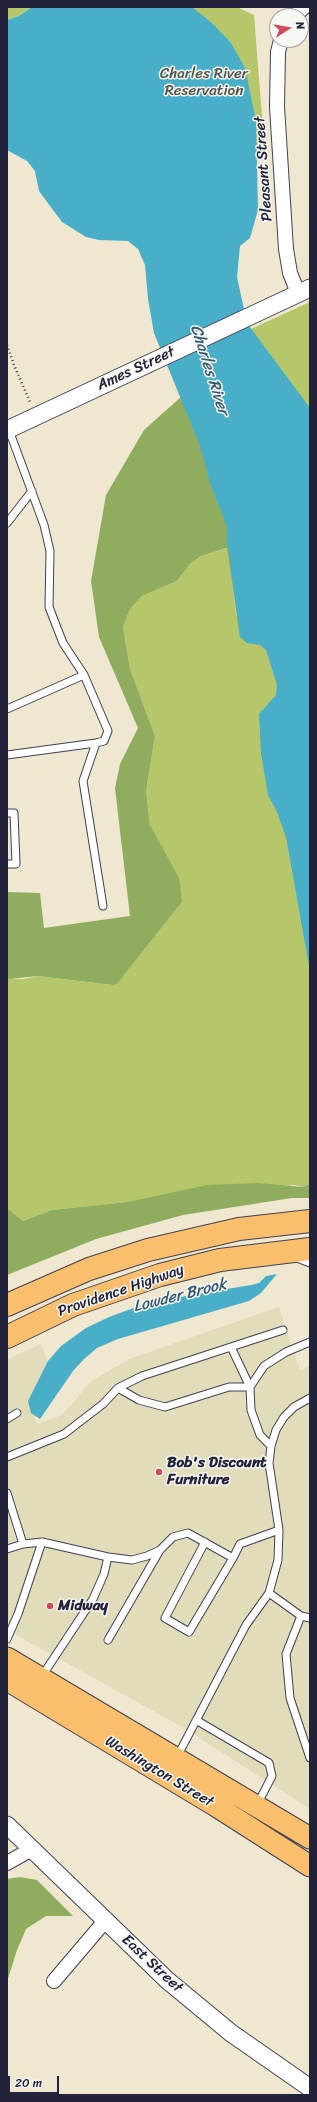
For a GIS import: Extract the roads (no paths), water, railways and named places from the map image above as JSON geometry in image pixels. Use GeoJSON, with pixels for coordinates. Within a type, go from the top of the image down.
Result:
{"type":"FeatureCollection","features":[{"type":"Feature","properties":{"kind":"highway","name":"Providence Highway"},"geometry":{"type":"LineString","coordinates":[[7,1305],[89,1269],[148,1250],[239,1229],[310,1221]]}},
{"type":"Feature","properties":{"kind":"highway","name":"Providence Highway"},"geometry":{"type":"LineString","coordinates":[[7,1337],[73,1305],[160,1274],[220,1260],[282,1251],[310,1249]]}},
{"type":"Feature","properties":{"kind":"main road","name":"Washington Street"},"geometry":{"type":"LineString","coordinates":[[7,1658],[310,1838]]}},
{"type":"Feature","properties":{"kind":"main road","name":"Washington Street"},"geometry":{"type":"LineString","coordinates":[[7,1680],[216,1806],[310,1866]]}},
{"type":"Feature","properties":{"kind":"street","name":"Pleasant Street"},"geometry":{"type":"LineString","coordinates":[[279,48],[277,112],[286,249],[290,273],[304,290]]}},
{"type":"Feature","properties":{"kind":"street","name":"Ames Street"},"geometry":{"type":"LineString","coordinates":[[8,430],[304,290]]}},
{"type":"Feature","properties":{"kind":"street","name":"East Street"},"geometry":{"type":"LineString","coordinates":[[7,1825],[167,1980],[264,2058],[310,2088]]}},
{"type":"Feature","properties":{"kind":"street"},"geometry":{"type":"LineString","coordinates":[[7,1863],[32,1849]]}},
{"type":"Feature","properties":{"kind":"street"},"geometry":{"type":"LineString","coordinates":[[54,1981],[105,1921]]}},
{"type":"Feature","properties":{"kind":"lane"},"geometry":{"type":"LineString","coordinates":[[7,755],[96,743],[104,741],[108,731],[84,675],[63,643],[49,607],[50,551],[44,525],[8,430]]}},
{"type":"Feature","properties":{"kind":"lane"},"geometry":{"type":"LineString","coordinates":[[7,523],[32,491]]}},
{"type":"Feature","properties":{"kind":"lane"},"geometry":{"type":"LineString","coordinates":[[7,709],[84,675]]}},
{"type":"Feature","properties":{"kind":"lane"},"geometry":{"type":"LineString","coordinates":[[96,743],[83,781],[103,906]]}},
{"type":"Feature","properties":{"kind":"lane"},"geometry":{"type":"LineString","coordinates":[[7,813],[14,813],[16,864],[7,864]]}},
{"type":"Feature","properties":{"kind":"lane"},"geometry":{"type":"LineString","coordinates":[[282,1251],[310,1263]]}},
{"type":"Feature","properties":{"kind":"lane"},"geometry":{"type":"LineString","coordinates":[[7,1457],[64,1434],[103,1404],[118,1388],[142,1376],[283,1330]]}},
{"type":"Feature","properties":{"kind":"lane"},"geometry":{"type":"LineString","coordinates":[[250,1387],[264,1366],[286,1352],[310,1342]]}},
{"type":"Feature","properties":{"kind":"lane"},"geometry":{"type":"LineString","coordinates":[[231,1347],[250,1387],[251,1410],[260,1435],[270,1446]]}},
{"type":"Feature","properties":{"kind":"lane"},"geometry":{"type":"LineString","coordinates":[[118,1388],[139,1400],[165,1408],[229,1387],[250,1387]]}},
{"type":"Feature","properties":{"kind":"lane"},"geometry":{"type":"LineString","coordinates":[[176,1759],[246,1625],[269,1592],[278,1560],[279,1530],[269,1463],[270,1446],[284,1417],[294,1407],[310,1398]]}},
{"type":"Feature","properties":{"kind":"lane"},"geometry":{"type":"LineString","coordinates":[[7,1419],[17,1413]]}},
{"type":"Feature","properties":{"kind":"lane"},"geometry":{"type":"LineString","coordinates":[[7,1493],[23,1544]]}},
{"type":"Feature","properties":{"kind":"lane"},"geometry":{"type":"LineString","coordinates":[[205,1542],[165,1618],[189,1632],[240,1544],[279,1530]]}},
{"type":"Feature","properties":{"kind":"lane"},"geometry":{"type":"LineString","coordinates":[[108,1640],[160,1550],[173,1537],[188,1533],[233,1558]]}},
{"type":"Feature","properties":{"kind":"lane"},"geometry":{"type":"LineString","coordinates":[[7,1639],[18,1614],[42,1542]]}},
{"type":"Feature","properties":{"kind":"lane"},"geometry":{"type":"LineString","coordinates":[[7,1549],[23,1544],[42,1542],[108,1557],[132,1560],[147,1556],[160,1550]]}},
{"type":"Feature","properties":{"kind":"lane"},"geometry":{"type":"LineString","coordinates":[[41,1678],[93,1598],[104,1574],[108,1557]]}},
{"type":"Feature","properties":{"kind":"lane"},"geometry":{"type":"LineString","coordinates":[[269,1592],[301,1616],[310,1618]]}},
{"type":"Feature","properties":{"kind":"lane"},"geometry":{"type":"LineString","coordinates":[[301,1616],[286,1654],[290,1698],[310,1758]]}},
{"type":"Feature","properties":{"kind":"lane"},"geometry":{"type":"LineString","coordinates":[[196,1720],[269,1763],[272,1776],[256,1807]]}},
{"type":"Feature","properties":{"kind":"water","name":"Charles River"},"geometry":{"type":"Polygon","coordinates":[[[32,7],[192,7],[213,24],[231,43],[245,68],[256,121],[258,210],[250,238],[240,246],[237,277],[247,323],[310,408],[310,971],[286,837],[277,812],[268,795],[261,753],[259,714],[276,695],[277,685],[266,650],[260,645],[247,643],[240,637],[227,541],[227,527],[211,486],[200,446],[154,333],[148,299],[145,265],[138,249],[128,241],[99,240],[86,237],[62,222],[39,191],[35,171],[27,161],[7,150],[7,20],[19,16],[32,7]]]}},
{"type":"Feature","properties":{"kind":"water"},"geometry":{"type":"Polygon","coordinates":[[[277,1274],[261,1293],[249,1301],[118,1339],[97,1348],[73,1371],[40,1419],[31,1413],[28,1401],[48,1361],[61,1346],[86,1328],[109,1317],[142,1305],[251,1285],[259,1283],[266,1276],[277,1274]]]}},
{"type":"Feature","properties":{"kind":"place","name":"Bob's Discount Furniture"},"geometry":{"type":"Point","coordinates":[159,1472]}},
{"type":"Feature","properties":{"kind":"place","name":"Midway"},"geometry":{"type":"Point","coordinates":[50,1606]}},
{"type":"Feature","properties":{"kind":"park label","name":"Charles River Reservation"},"geometry":{"type":"Point","coordinates":[204,82]}},
{"type":"Feature","properties":{"kind":"water label","name":"Lowder Brook"},"geometry":{"type":"Point","coordinates":[180,1296]}}]}
